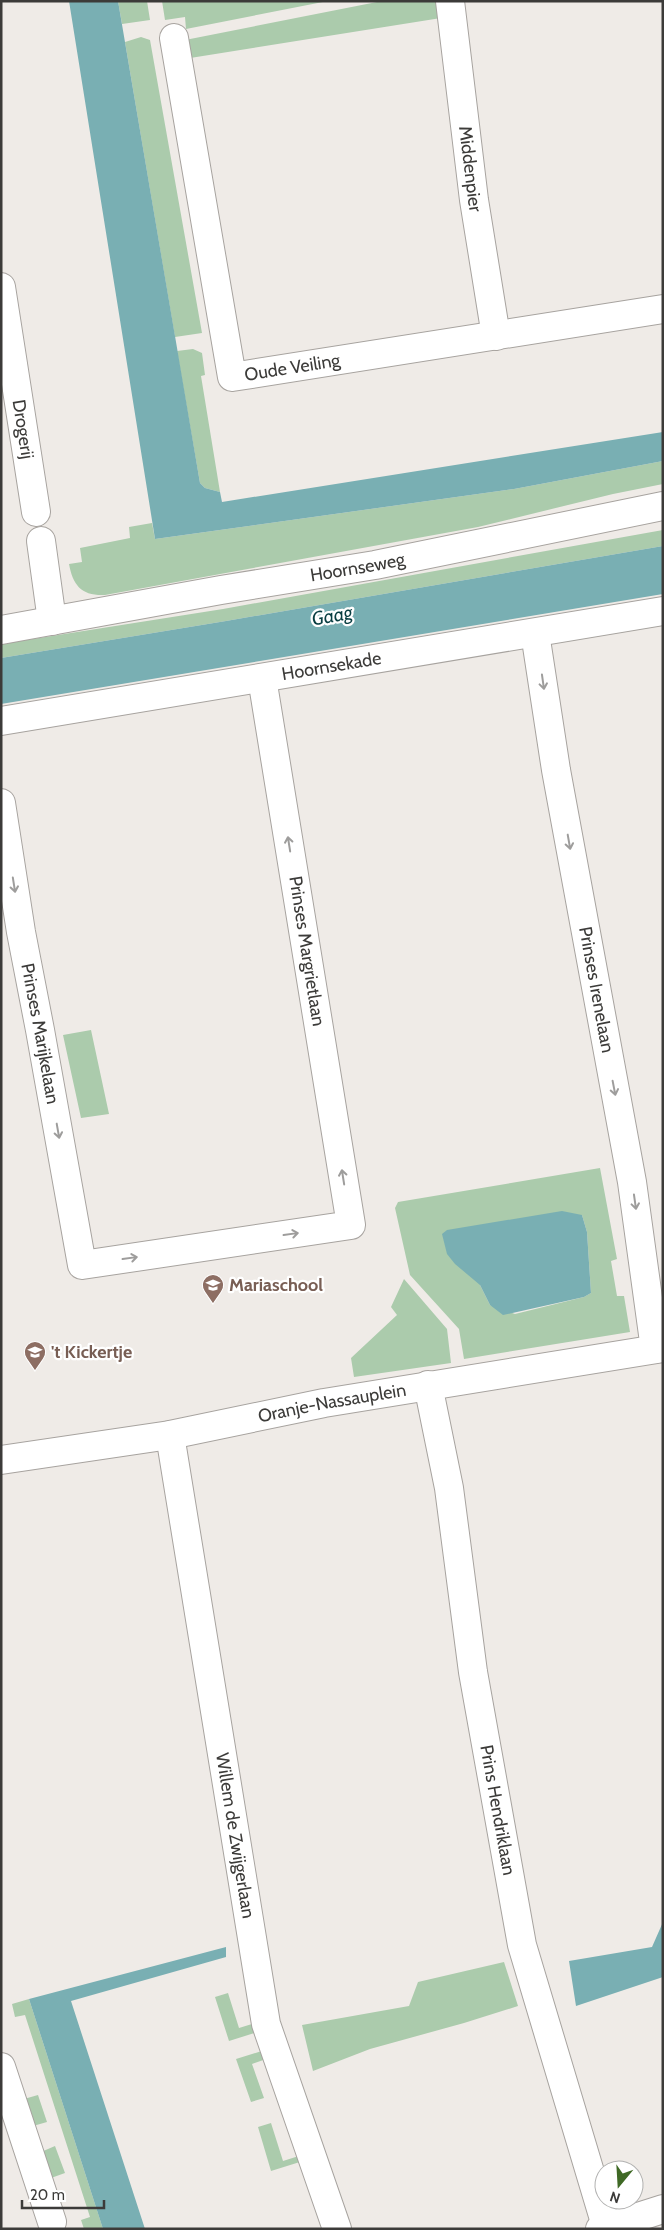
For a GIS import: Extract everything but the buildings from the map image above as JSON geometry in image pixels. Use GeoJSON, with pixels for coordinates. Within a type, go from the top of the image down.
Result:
{"type":"FeatureCollection","features":[{"type":"Feature","properties":{"kind":"street","name":"Middenpier"},"geometry":{"type":"LineString","coordinates":[[450,1],[474,200],[496,336]]}},
{"type":"Feature","properties":{"kind":"street","name":"Oude Veiling"},"geometry":{"type":"LineString","coordinates":[[174,38],[232,377],[663,309]]}},
{"type":"Feature","properties":{"kind":"street","name":"Drogerij"},"geometry":{"type":"LineString","coordinates":[[1,287],[36,512]]}},
{"type":"Feature","properties":{"kind":"street","name":"Hoornseweg"},"geometry":{"type":"LineString","coordinates":[[1,630],[221,590],[375,565],[663,506]]}},
{"type":"Feature","properties":{"kind":"street"},"geometry":{"type":"LineString","coordinates":[[41,541],[52,622]]}},
{"type":"Feature","properties":{"kind":"street","name":"Hoornsekade"},"geometry":{"type":"LineString","coordinates":[[1,721],[663,611]]}},
{"type":"Feature","properties":{"kind":"street","name":"Prinses Irenelaan"},"geometry":{"type":"LineString","coordinates":[[535,633],[556,770],[632,1182],[659,1348]]}},
{"type":"Feature","properties":{"kind":"street","name":"Prinses Margrietlaan"},"geometry":{"type":"LineString","coordinates":[[82,1265],[351,1225],[262,678]]}},
{"type":"Feature","properties":{"kind":"street","name":"Prinses Marijkelaan"},"geometry":{"type":"LineString","coordinates":[[1,802],[21,932],[82,1265]]}},
{"type":"Feature","properties":{"kind":"street","name":"Oranje-Nassauplein"},"geometry":{"type":"LineString","coordinates":[[1,1460],[170,1435],[324,1403],[659,1348]]}},
{"type":"Feature","properties":{"kind":"street","name":"Prins Hendriklaan"},"geometry":{"type":"LineString","coordinates":[[428,1385],[449,1488],[473,1672],[522,1945],[605,2228]]}},
{"type":"Feature","properties":{"kind":"street","name":"Willem de Zwijgerlaan"},"geometry":{"type":"LineString","coordinates":[[170,1435],[266,2024],[337,2229]]}},
{"type":"Feature","properties":{"kind":"street"},"geometry":{"type":"LineString","coordinates":[[1,2067],[52,2222]]}},
{"type":"Feature","properties":{"kind":"street"},"geometry":{"type":"LineString","coordinates":[[605,2228],[663,2209]]}},
{"type":"Feature","properties":{"kind":"green space"},"geometry":{"type":"Polygon","coordinates":[[[118,1],[147,1],[150,20],[122,24],[118,1]]]}},
{"type":"Feature","properties":{"kind":"green space"},"geometry":{"type":"Polygon","coordinates":[[[162,1],[328,1],[186,29],[185,17],[165,20],[162,1]]]}},
{"type":"Feature","properties":{"kind":"green space"},"geometry":{"type":"Polygon","coordinates":[[[382,1],[438,1],[441,18],[184,59],[180,41],[382,1]]]}},
{"type":"Feature","properties":{"kind":"green space"},"geometry":{"type":"Polygon","coordinates":[[[141,37],[150,40],[202,333],[175,337],[125,42],[141,37]]]}},
{"type":"Feature","properties":{"kind":"green space"},"geometry":{"type":"Polygon","coordinates":[[[193,349],[202,353],[205,375],[201,376],[220,492],[205,488],[200,483],[177,351],[193,349]]]}},
{"type":"Feature","properties":{"kind":"green space"},"geometry":{"type":"Polygon","coordinates":[[[663,461],[663,484],[613,494],[478,527],[105,595],[90,594],[80,588],[73,578],[69,564],[82,562],[80,548],[130,538],[129,527],[152,523],[155,539],[514,489],[663,461]]]}},
{"type":"Feature","properties":{"kind":"green space"},"geometry":{"type":"Polygon","coordinates":[[[663,530],[663,546],[1,658],[1,644],[223,609],[663,530]]]}},
{"type":"Feature","properties":{"kind":"green space"},"geometry":{"type":"Polygon","coordinates":[[[91,1030],[109,1114],[81,1118],[63,1035],[91,1030]]]}},
{"type":"Feature","properties":{"kind":"green space"},"geometry":{"type":"Polygon","coordinates":[[[600,1168],[617,1259],[611,1261],[617,1296],[624,1296],[630,1332],[464,1359],[459,1329],[410,1275],[395,1208],[398,1202],[600,1168]],[[582,1215],[480,1285],[490,1305],[515,1314],[584,1297],[591,1293],[587,1232],[582,1215]]]}},
{"type":"Feature","properties":{"kind":"green space"},"geometry":{"type":"Polygon","coordinates":[[[404,1279],[447,1329],[451,1363],[354,1377],[351,1358],[397,1315],[391,1307],[404,1279]]]}},
{"type":"Feature","properties":{"kind":"green space"},"geometry":{"type":"Polygon","coordinates":[[[504,1962],[518,2006],[370,2049],[313,2071],[302,2025],[409,2006],[418,1982],[504,1962]]]}},
{"type":"Feature","properties":{"kind":"green space"},"geometry":{"type":"Polygon","coordinates":[[[228,1993],[239,2028],[258,2022],[261,2031],[229,2041],[215,1997],[228,1993]]]}},
{"type":"Feature","properties":{"kind":"green space"},"geometry":{"type":"Polygon","coordinates":[[[29,1999],[103,2229],[84,2229],[81,2220],[90,2217],[25,2015],[15,2017],[12,2004],[29,1999]]]}},
{"type":"Feature","properties":{"kind":"green space"},"geometry":{"type":"Polygon","coordinates":[[[268,2049],[272,2057],[252,2064],[264,2098],[251,2102],[236,2059],[268,2049]]]}},
{"type":"Feature","properties":{"kind":"green space"},"geometry":{"type":"Polygon","coordinates":[[[38,2095],[47,2122],[33,2126],[24,2099],[38,2095]]]}},
{"type":"Feature","properties":{"kind":"green space"},"geometry":{"type":"Polygon","coordinates":[[[271,2123],[283,2161],[302,2155],[303,2161],[271,2171],[258,2127],[271,2123]]]}},
{"type":"Feature","properties":{"kind":"green space"},"geometry":{"type":"Polygon","coordinates":[[[55,2146],[65,2173],[51,2178],[41,2152],[55,2146]]]}},
{"type":"Feature","properties":{"kind":"water"},"geometry":{"type":"Polygon","coordinates":[[[69,1],[118,1],[200,483],[205,488],[220,492],[222,502],[663,432],[663,461],[514,489],[155,539],[69,1]]]}},
{"type":"Feature","properties":{"kind":"water","name":"Gaag"},"geometry":{"type":"Polygon","coordinates":[[[663,546],[663,594],[1,704],[1,658],[663,546]]]}},
{"type":"Feature","properties":{"kind":"water"},"geometry":{"type":"Polygon","coordinates":[[[562,1211],[582,1215],[587,1232],[591,1293],[584,1297],[503,1315],[490,1305],[480,1285],[455,1264],[447,1254],[442,1234],[447,1230],[562,1211]]]}},
{"type":"Feature","properties":{"kind":"water"},"geometry":{"type":"Polygon","coordinates":[[[663,1922],[663,1977],[576,2006],[569,1961],[652,1947],[663,1922]]]}},
{"type":"Feature","properties":{"kind":"water"},"geometry":{"type":"Polygon","coordinates":[[[226,1947],[226,1957],[71,2001],[145,2229],[103,2229],[29,1999],[226,1947]]]}},
{"type":"Feature","properties":{"kind":"place","name":"Mariaschool"},"geometry":{"type":"Point","coordinates":[213,1304]}},
{"type":"Feature","properties":{"kind":"place","name":"'t Kickertje"},"geometry":{"type":"Point","coordinates":[35,1371]}}]}
